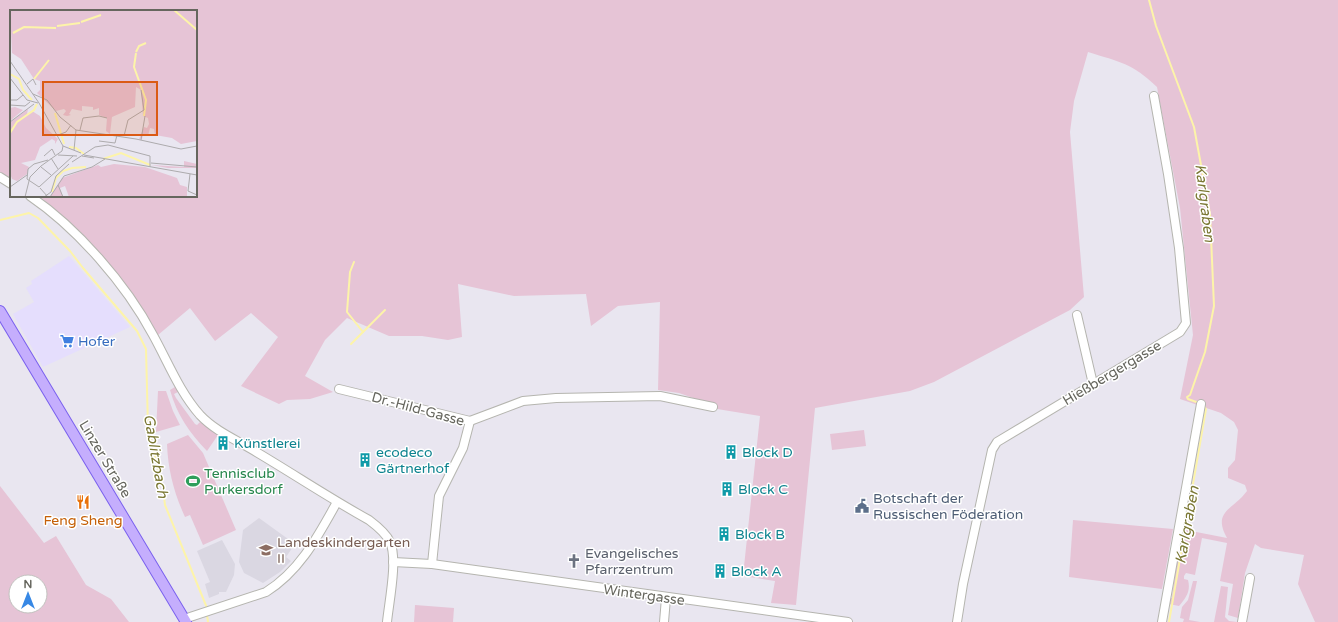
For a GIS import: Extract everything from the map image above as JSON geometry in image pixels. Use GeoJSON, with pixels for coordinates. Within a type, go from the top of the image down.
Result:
{"type":"FeatureCollection","features":[{"type":"Feature","properties":{"kind":"main road","name":"Linzer Straße"},"geometry":{"type":"LineString","coordinates":[[0,311],[185,621]]}},
{"type":"Feature","properties":{"kind":"street","name":"Hießbergergasse"},"geometry":{"type":"LineString","coordinates":[[957,622],[963,584],[992,450],[997,442],[1180,332],[1186,323],[1168,174],[1154,96]]}},
{"type":"Feature","properties":{"kind":"street"},"geometry":{"type":"LineString","coordinates":[[0,177],[10,183]]}},
{"type":"Feature","properties":{"kind":"street"},"geometry":{"type":"LineString","coordinates":[[32,197],[51,210],[87,246],[135,304],[154,335],[178,385],[188,401],[210,425],[369,520],[385,534],[392,546],[393,562],[387,622]]}},
{"type":"Feature","properties":{"kind":"street"},"geometry":{"type":"LineString","coordinates":[[1077,315],[1093,384]]}},
{"type":"Feature","properties":{"kind":"street","name":"Dr.-Hild-Gasse"},"geometry":{"type":"LineString","coordinates":[[339,389],[470,421],[463,448],[440,496],[432,564]]}},
{"type":"Feature","properties":{"kind":"street"},"geometry":{"type":"LineString","coordinates":[[470,421],[523,400],[556,398],[660,396],[713,407]]}},
{"type":"Feature","properties":{"kind":"street"},"geometry":{"type":"LineString","coordinates":[[1162,622],[1201,404]]}},
{"type":"Feature","properties":{"kind":"street"},"geometry":{"type":"LineString","coordinates":[[185,621],[215,608],[266,592],[288,576],[311,548],[337,502]]}},
{"type":"Feature","properties":{"kind":"street","name":"Wintergasse"},"geometry":{"type":"LineString","coordinates":[[393,562],[432,564],[666,598],[848,622]]}},
{"type":"Feature","properties":{"kind":"street"},"geometry":{"type":"LineString","coordinates":[[1242,622],[1250,578]]}},
{"type":"Feature","properties":{"kind":"street"},"geometry":{"type":"LineString","coordinates":[[664,622],[666,598]]}},
{"type":"Feature","properties":{"kind":"shaded area"},"geometry":{"type":"Polygon","coordinates":[[[0,0],[1338,0],[1338,622],[1315,622],[1298,584],[1304,555],[1261,548],[1255,544],[1245,573],[1238,618],[1228,615],[1233,584],[1220,581],[1227,543],[1202,538],[1195,575],[1186,573],[1184,576],[1184,579],[1188,580],[1189,588],[1184,600],[1179,606],[1169,604],[1169,598],[1172,598],[1175,565],[1185,510],[1190,511],[1186,530],[1227,538],[1223,529],[1223,516],[1247,491],[1245,485],[1228,478],[1228,468],[1235,460],[1238,430],[1234,422],[1221,413],[1180,399],[1193,335],[1180,208],[1157,87],[1133,68],[1109,58],[1088,52],[1074,101],[1070,132],[1084,297],[1070,310],[934,382],[910,391],[815,408],[796,605],[771,603],[775,581],[743,576],[760,416],[711,408],[716,406],[679,393],[658,390],[660,302],[618,306],[591,326],[586,294],[514,296],[458,284],[462,337],[448,340],[422,336],[389,336],[347,318],[325,340],[305,376],[333,392],[310,399],[287,400],[279,404],[241,386],[278,337],[251,313],[215,341],[190,308],[158,335],[119,278],[104,260],[73,226],[40,197],[197,197],[197,10],[10,10],[10,179],[0,174],[0,0]]]}},
{"type":"Feature","properties":{"kind":"shaded area"},"geometry":{"type":"Polygon","coordinates":[[[69,256],[130,327],[43,367],[13,314],[34,302],[26,288],[32,284],[31,281],[69,256]]]}},
{"type":"Feature","properties":{"kind":"shaded area"},"geometry":{"type":"Polygon","coordinates":[[[175,387],[178,392],[174,394],[176,398],[195,424],[197,425],[200,422],[218,435],[207,451],[189,430],[176,407],[170,390],[175,387]]]}},
{"type":"Feature","properties":{"kind":"shaded area"},"geometry":{"type":"Polygon","coordinates":[[[158,391],[166,391],[180,425],[156,432],[158,391]]]}},
{"type":"Feature","properties":{"kind":"shaded area"},"geometry":{"type":"Polygon","coordinates":[[[864,430],[866,446],[832,450],[830,434],[864,430]]]}},
{"type":"Feature","properties":{"kind":"shaded area","name":"Tennisclub Purkersdorf"},"geometry":{"type":"Polygon","coordinates":[[[188,435],[203,453],[236,530],[203,545],[190,515],[185,517],[181,508],[172,481],[169,463],[167,444],[188,435]]]}},
{"type":"Feature","properties":{"kind":"shaded area"},"geometry":{"type":"Polygon","coordinates":[[[0,486],[44,543],[56,536],[86,585],[111,599],[129,622],[0,622],[0,486]]]}},
{"type":"Feature","properties":{"kind":"shaded area","name":"Landeskindergarten II"},"geometry":{"type":"Polygon","coordinates":[[[259,518],[295,544],[286,557],[291,561],[280,572],[263,583],[244,573],[239,562],[243,530],[259,518]]]}},
{"type":"Feature","properties":{"kind":"shaded area"},"geometry":{"type":"Polygon","coordinates":[[[1073,520],[1173,529],[1162,589],[1069,577],[1073,520]]]}},
{"type":"Feature","properties":{"kind":"shaded area"},"geometry":{"type":"Polygon","coordinates":[[[222,540],[235,564],[234,575],[226,592],[219,592],[219,594],[209,598],[205,584],[210,582],[197,551],[222,540]]]}},
{"type":"Feature","properties":{"kind":"shaded area"},"geometry":{"type":"Polygon","coordinates":[[[1193,581],[1197,581],[1189,620],[1200,622],[1183,622],[1184,619],[1180,618],[1182,607],[1188,600],[1193,581]]]}},
{"type":"Feature","properties":{"kind":"shaded area"},"geometry":{"type":"Polygon","coordinates":[[[1221,586],[1228,587],[1225,617],[1229,621],[1237,622],[1214,622],[1221,586]]]}},
{"type":"Feature","properties":{"kind":"shaded area"},"geometry":{"type":"Polygon","coordinates":[[[415,605],[454,608],[453,622],[414,622],[415,605]]]}},
{"type":"Feature","properties":{"kind":"waterway","name":"Karlgraben"},"geometry":{"type":"LineString","coordinates":[[1149,0],[1156,26],[1194,127],[1210,214],[1214,306],[1205,352],[1190,395],[1187,397],[1188,399],[1199,403]]}},
{"type":"Feature","properties":{"kind":"waterway","name":"Gablitzbach"},"geometry":{"type":"LineString","coordinates":[[0,220],[29,213],[38,218],[70,251],[137,331],[146,349],[148,428],[163,488],[165,505],[207,608]]}},
{"type":"Feature","properties":{"kind":"waterway"},"geometry":{"type":"LineString","coordinates":[[351,344],[363,332],[347,312],[350,272],[354,262]]}},
{"type":"Feature","properties":{"kind":"waterway"},"geometry":{"type":"LineString","coordinates":[[363,332],[385,310]]}},
{"type":"Feature","properties":{"kind":"waterway","name":"Karlgraben"},"geometry":{"type":"LineString","coordinates":[[1169,622],[1206,409],[1204,406]]}},
{"type":"Feature","properties":{"kind":"waterway","name":"Gablitzbach"},"geometry":{"type":"LineString","coordinates":[[207,615],[208,622]]}},
{"type":"Feature","properties":{"kind":"place","name":"Hofer"},"geometry":{"type":"Point","coordinates":[67,341]}},
{"type":"Feature","properties":{"kind":"place","name":"Künstlerei"},"geometry":{"type":"Point","coordinates":[223,443]}},
{"type":"Feature","properties":{"kind":"place","name":"Block D"},"geometry":{"type":"Point","coordinates":[731,452]}},
{"type":"Feature","properties":{"kind":"place","name":"ecodeco Gärtnerhof"},"geometry":{"type":"Point","coordinates":[365,460]}},
{"type":"Feature","properties":{"kind":"place","name":"Tennisclub Purkersdorf"},"geometry":{"type":"Point","coordinates":[193,481]}},
{"type":"Feature","properties":{"kind":"place","name":"Block C"},"geometry":{"type":"Point","coordinates":[727,489]}},
{"type":"Feature","properties":{"kind":"place","name":"Feng Sheng"},"geometry":{"type":"Point","coordinates":[83,502]}},
{"type":"Feature","properties":{"kind":"place","name":"Botschaft der Russischen Föderation"},"geometry":{"type":"Point","coordinates":[862,506]}},
{"type":"Feature","properties":{"kind":"place","name":"Block B"},"geometry":{"type":"Point","coordinates":[724,534]}},
{"type":"Feature","properties":{"kind":"place","name":"Landeskindergarten II"},"geometry":{"type":"Point","coordinates":[266,550]}},
{"type":"Feature","properties":{"kind":"place","name":"Evangelisches Pfarrzentrum"},"geometry":{"type":"Point","coordinates":[574,561]}},
{"type":"Feature","properties":{"kind":"place","name":"Block A"},"geometry":{"type":"Point","coordinates":[720,571]}}]}
